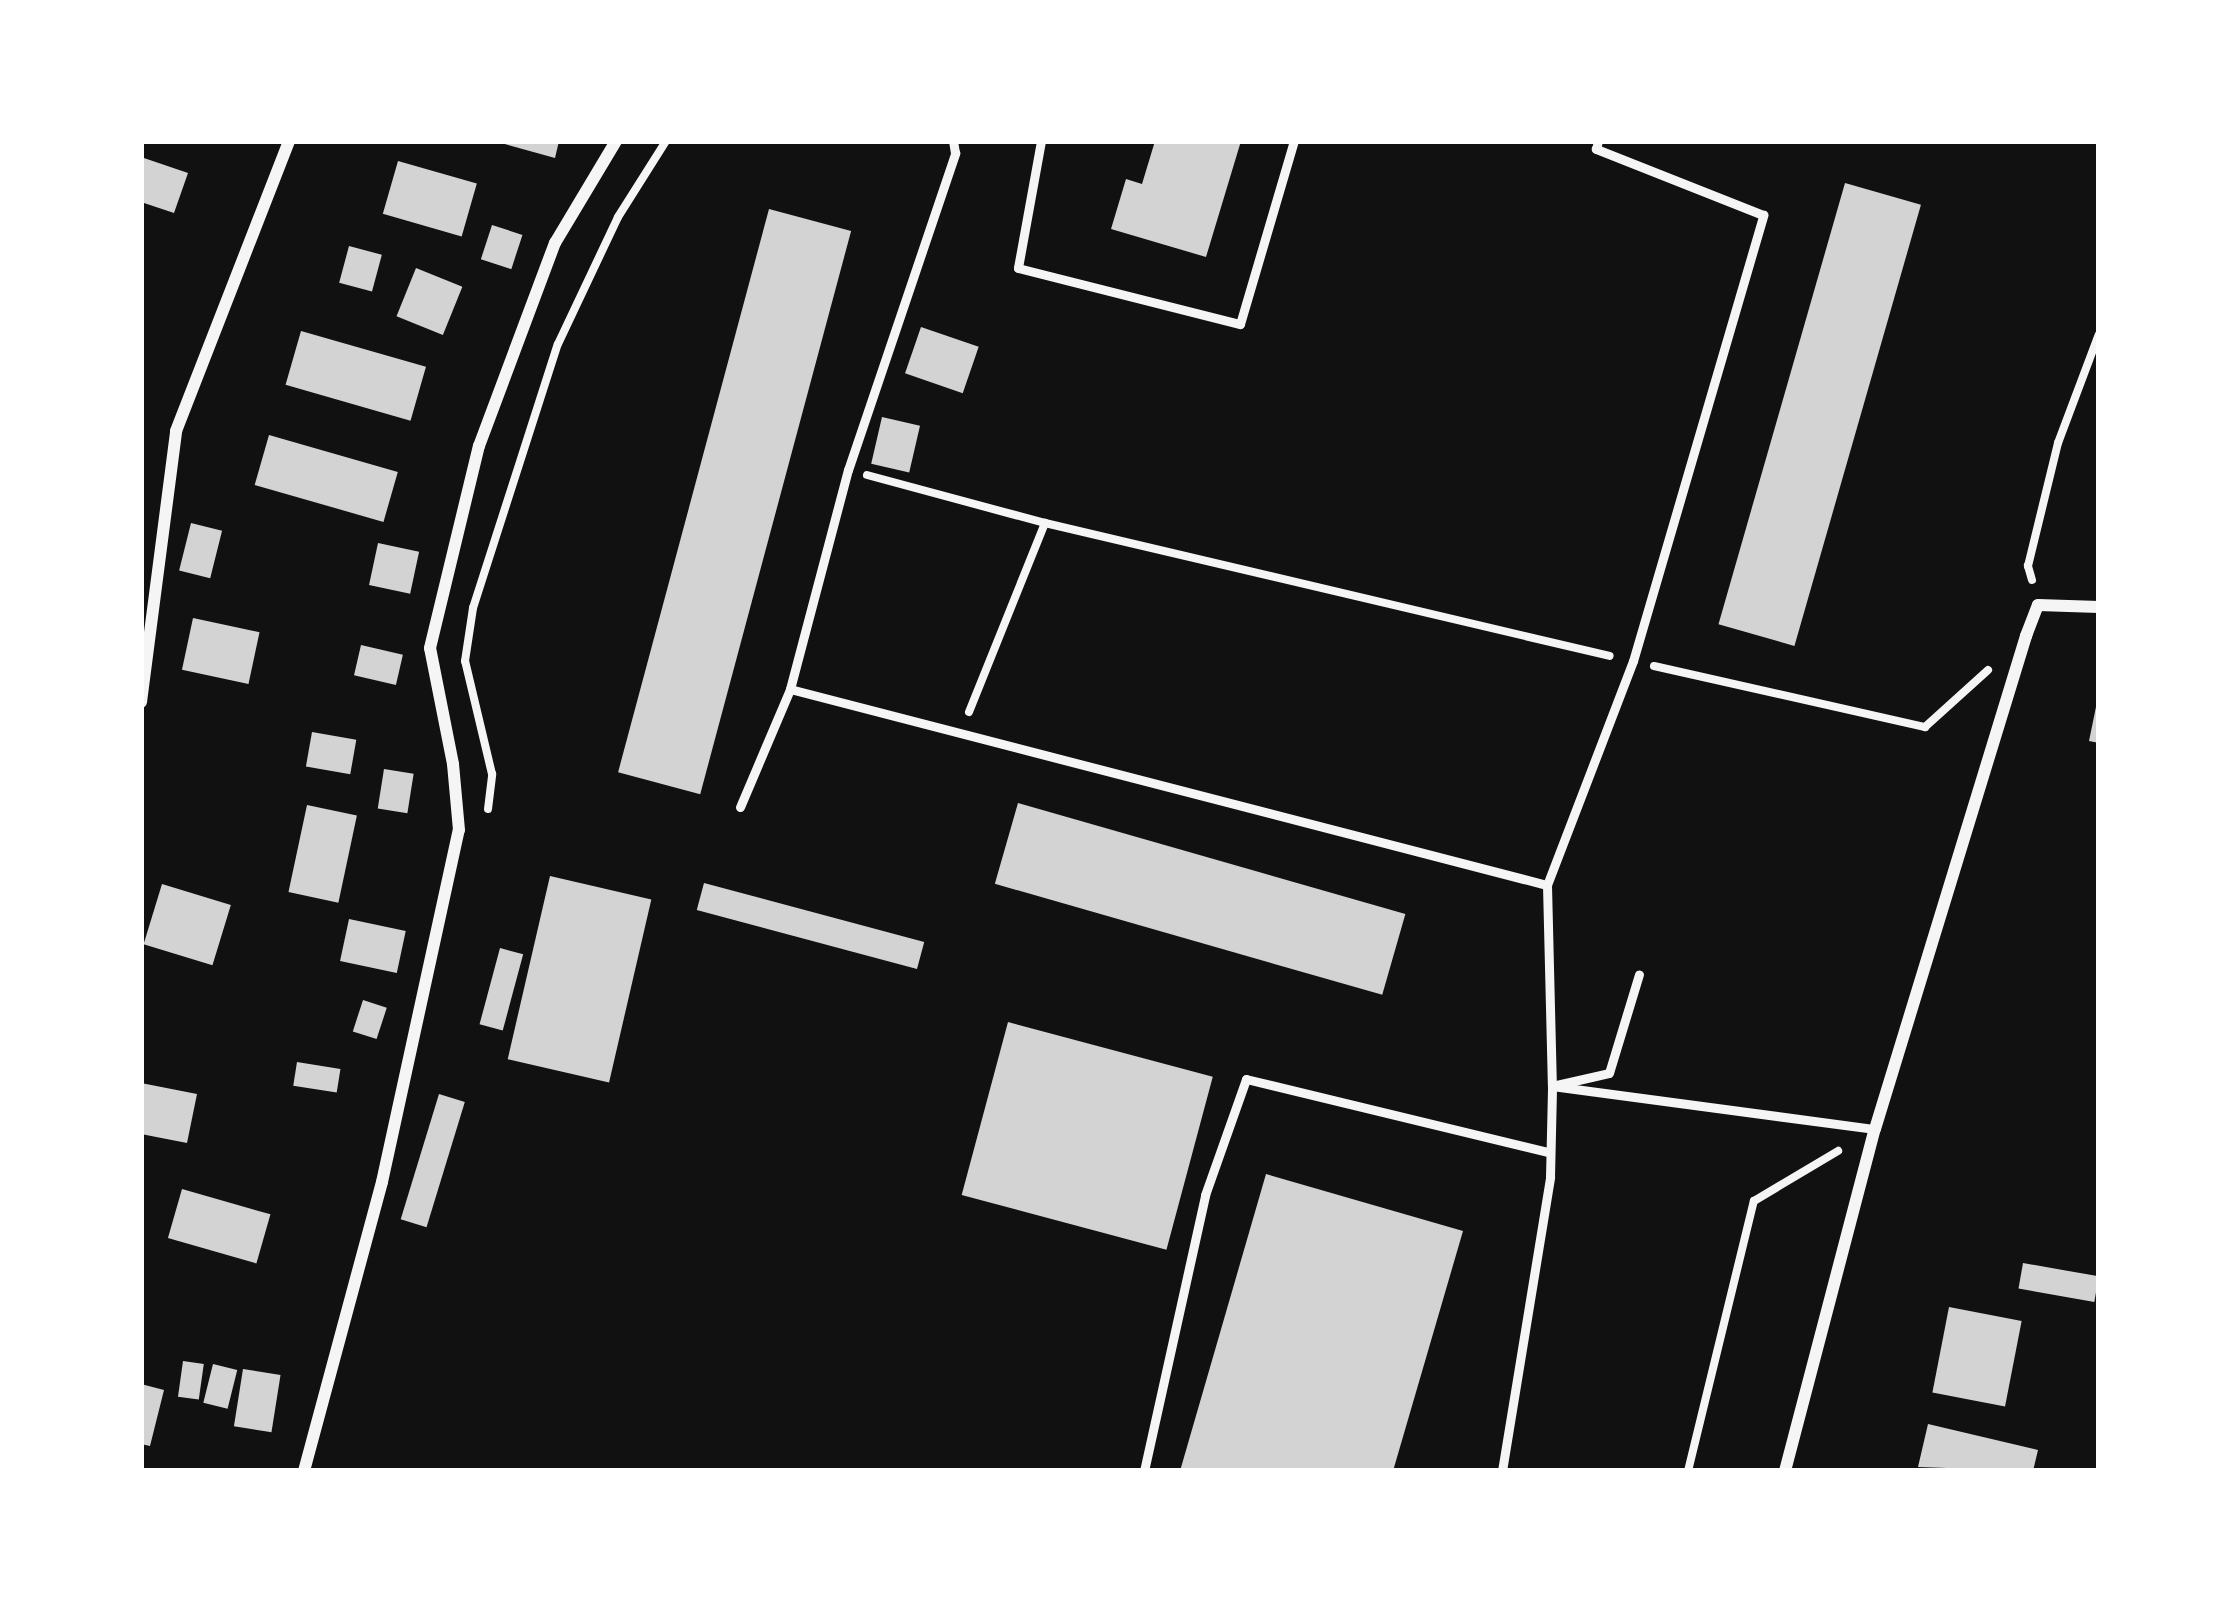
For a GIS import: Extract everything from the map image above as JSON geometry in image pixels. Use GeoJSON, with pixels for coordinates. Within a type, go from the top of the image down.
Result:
{"type":"FeatureCollection","features":[{"type":"Feature","properties":{"kind":"street"},"geometry":{"type":"LineString","coordinates":[[141,702],[176,431],[289,141]]}},
{"type":"Feature","properties":{"kind":"street"},"geometry":{"type":"LineString","coordinates":[[304,1471],[382,1182],[459,830],[453,764],[430,649],[479,446],[555,243],[616,141]]}},
{"type":"Feature","properties":{"kind":"street"},"geometry":{"type":"LineString","coordinates":[[1785,1471],[1875,1130],[2026,636],[2038,605],[2099,608]]}},
{"type":"Feature","properties":{"kind":"lane"},"geometry":{"type":"LineString","coordinates":[[740,807],[790,689],[848,470],[955,153],[953,141]]}},
{"type":"Feature","properties":{"kind":"lane"},"geometry":{"type":"LineString","coordinates":[[1041,141],[1018,268],[1240,324],[1294,141]]}},
{"type":"Feature","properties":{"kind":"lane"},"geometry":{"type":"LineString","coordinates":[[1502,1471],[1550,1177],[1546,1152],[1552,1085],[1547,885],[1633,661],[1763,215],[1597,145]]}},
{"type":"Feature","properties":{"kind":"lane"},"geometry":{"type":"LineString","coordinates":[[790,689],[1547,885]]}},
{"type":"Feature","properties":{"kind":"lane"},"geometry":{"type":"LineString","coordinates":[[1552,1085],[1609,1072],[1639,974]]}},
{"type":"Feature","properties":{"kind":"lane"},"geometry":{"type":"LineString","coordinates":[[1144,1471],[1205,1195],[1246,1079],[1546,1152]]}},
{"type":"Feature","properties":{"kind":"lane"},"geometry":{"type":"LineString","coordinates":[[1552,1085],[1875,1130]]}},
{"type":"Feature","properties":{"kind":"path"},"geometry":{"type":"LineString","coordinates":[[2038,605],[2028,566],[2058,443],[2099,334]]}},
{"type":"Feature","properties":{"kind":"path"},"geometry":{"type":"LineString","coordinates":[[848,470],[1045,523],[1925,728],[2026,636]]}},
{"type":"Feature","properties":{"kind":"path"},"geometry":{"type":"LineString","coordinates":[[960,736],[1045,523]]}},
{"type":"Feature","properties":{"kind":"path"},"geometry":{"type":"LineString","coordinates":[[1688,1471],[1754,1201],[1875,1130]]}},
{"type":"Feature","properties":{"kind":"building"},"geometry":{"type":"Polygon","coordinates":[[[494,141],[559,141],[555,158],[494,141]]]}},
{"type":"Feature","properties":{"kind":"building"},"geometry":{"type":"Polygon","coordinates":[[[1155,141],[1241,141],[1206,257],[1111,229],[1126,179],[1142,184],[1155,141]]]}},
{"type":"Feature","properties":{"kind":"building"},"geometry":{"type":"Polygon","coordinates":[[[141,157],[188,173],[174,213],[141,202],[141,157]]]}},
{"type":"Feature","properties":{"kind":"building"},"geometry":{"type":"Polygon","coordinates":[[[398,161],[477,184],[462,236],[383,214],[398,161]]]}},
{"type":"Feature","properties":{"kind":"building"},"geometry":{"type":"Polygon","coordinates":[[[1845,183],[1921,205],[1794,646],[1718,624],[1845,183]]]}},
{"type":"Feature","properties":{"kind":"building"},"geometry":{"type":"Polygon","coordinates":[[[769,209],[851,231],[700,794],[618,772],[769,209]]]}},
{"type":"Feature","properties":{"kind":"building"},"geometry":{"type":"Polygon","coordinates":[[[492,225],[522,235],[511,269],[481,259],[492,225]]]}},
{"type":"Feature","properties":{"kind":"building"},"geometry":{"type":"Polygon","coordinates":[[[349,246],[382,255],[372,292],[339,283],[349,246]]]}},
{"type":"Feature","properties":{"kind":"building"},"geometry":{"type":"Polygon","coordinates":[[[416,268],[462,287],[443,335],[397,316],[416,268]]]}},
{"type":"Feature","properties":{"kind":"building"},"geometry":{"type":"Polygon","coordinates":[[[921,327],[979,347],[963,393],[905,373],[921,327]]]}},
{"type":"Feature","properties":{"kind":"building"},"geometry":{"type":"Polygon","coordinates":[[[301,331],[426,367],[411,421],[286,385],[301,331]]]}},
{"type":"Feature","properties":{"kind":"building"},"geometry":{"type":"Polygon","coordinates":[[[882,417],[920,426],[909,473],[871,464],[882,417]]]}},
{"type":"Feature","properties":{"kind":"building"},"geometry":{"type":"Polygon","coordinates":[[[269,435],[398,472],[383,522],[255,485],[269,435]]]}},
{"type":"Feature","properties":{"kind":"building"},"geometry":{"type":"Polygon","coordinates":[[[191,523],[222,531],[210,578],[179,571],[191,523]]]}},
{"type":"Feature","properties":{"kind":"building"},"geometry":{"type":"Polygon","coordinates":[[[378,543],[419,552],[410,594],[369,585],[378,543]]]}},
{"type":"Feature","properties":{"kind":"building"},"geometry":{"type":"Polygon","coordinates":[[[193,618],[260,632],[248,684],[182,670],[193,618]]]}},
{"type":"Feature","properties":{"kind":"building"},"geometry":{"type":"Polygon","coordinates":[[[361,645],[403,655],[396,685],[354,675],[361,645]]]}},
{"type":"Feature","properties":{"kind":"building"},"geometry":{"type":"Polygon","coordinates":[[[2099,702],[2099,743],[2089,741],[2099,702]]]}},
{"type":"Feature","properties":{"kind":"building"},"geometry":{"type":"Polygon","coordinates":[[[312,732],[356,740],[350,774],[306,766],[312,732]]]}},
{"type":"Feature","properties":{"kind":"building"},"geometry":{"type":"Polygon","coordinates":[[[384,769],[414,774],[407,813],[378,809],[384,769]]]}},
{"type":"Feature","properties":{"kind":"building"},"geometry":{"type":"Polygon","coordinates":[[[1018,803],[1405,914],[1382,995],[995,884],[1018,803]]]}},
{"type":"Feature","properties":{"kind":"building"},"geometry":{"type":"Polygon","coordinates":[[[307,805],[357,816],[338,903],[288,892],[307,805]]]}},
{"type":"Feature","properties":{"kind":"building"},"geometry":{"type":"Polygon","coordinates":[[[550,876],[651,899],[609,1083],[508,1059],[550,876]]]}},
{"type":"Feature","properties":{"kind":"building"},"geometry":{"type":"Polygon","coordinates":[[[704,883],[924,942],[917,969],[697,910],[704,883]]]}},
{"type":"Feature","properties":{"kind":"building"},"geometry":{"type":"Polygon","coordinates":[[[162,884],[231,905],[212,965],[144,944],[162,884]]]}},
{"type":"Feature","properties":{"kind":"building"},"geometry":{"type":"Polygon","coordinates":[[[349,919],[406,931],[397,973],[340,961],[349,919]]]}},
{"type":"Feature","properties":{"kind":"building"},"geometry":{"type":"Polygon","coordinates":[[[500,948],[523,954],[503,1031],[480,1024],[500,948]]]}},
{"type":"Feature","properties":{"kind":"building"},"geometry":{"type":"Polygon","coordinates":[[[363,1000],[387,1008],[377,1039],[353,1031],[363,1000]]]}},
{"type":"Feature","properties":{"kind":"building"},"geometry":{"type":"Polygon","coordinates":[[[1008,1022],[1213,1077],[1166,1250],[962,1195],[1008,1022]]]}},
{"type":"Feature","properties":{"kind":"building"},"geometry":{"type":"Polygon","coordinates":[[[297,1062],[340,1069],[337,1093],[293,1086],[297,1062]]]}},
{"type":"Feature","properties":{"kind":"building"},"geometry":{"type":"Polygon","coordinates":[[[141,1083],[197,1094],[187,1143],[141,1134],[141,1083]]]}},
{"type":"Feature","properties":{"kind":"building"},"geometry":{"type":"Polygon","coordinates":[[[439,1094],[465,1102],[427,1227],[401,1219],[439,1094]]]}},
{"type":"Feature","properties":{"kind":"building"},"geometry":{"type":"Polygon","coordinates":[[[1266,1174],[1463,1231],[1393,1471],[1180,1471],[1266,1174]]]}},
{"type":"Feature","properties":{"kind":"building"},"geometry":{"type":"Polygon","coordinates":[[[182,1189],[270,1214],[256,1263],[168,1238],[182,1189]]]}},
{"type":"Feature","properties":{"kind":"building"},"geometry":{"type":"Polygon","coordinates":[[[2023,1263],[2099,1276],[2094,1302],[2018,1289],[2023,1263]]]}},
{"type":"Feature","properties":{"kind":"building"},"geometry":{"type":"Polygon","coordinates":[[[1949,1307],[2022,1321],[2005,1407],[1932,1392],[1949,1307]]]}},
{"type":"Feature","properties":{"kind":"building"},"geometry":{"type":"Polygon","coordinates":[[[183,1361],[204,1364],[199,1400],[178,1397],[183,1361]]]}},
{"type":"Feature","properties":{"kind":"building"},"geometry":{"type":"Polygon","coordinates":[[[213,1364],[237,1370],[228,1409],[203,1403],[213,1364]]]}},
{"type":"Feature","properties":{"kind":"building"},"geometry":{"type":"Polygon","coordinates":[[[243,1369],[281,1375],[271,1432],[234,1426],[243,1369]]]}},
{"type":"Feature","properties":{"kind":"building"},"geometry":{"type":"Polygon","coordinates":[[[141,1384],[164,1390],[150,1446],[141,1444],[141,1384]]]}},
{"type":"Feature","properties":{"kind":"building"},"geometry":{"type":"Polygon","coordinates":[[[1928,1424],[2038,1450],[2033,1471],[1918,1467],[1928,1424]]]}}]}
